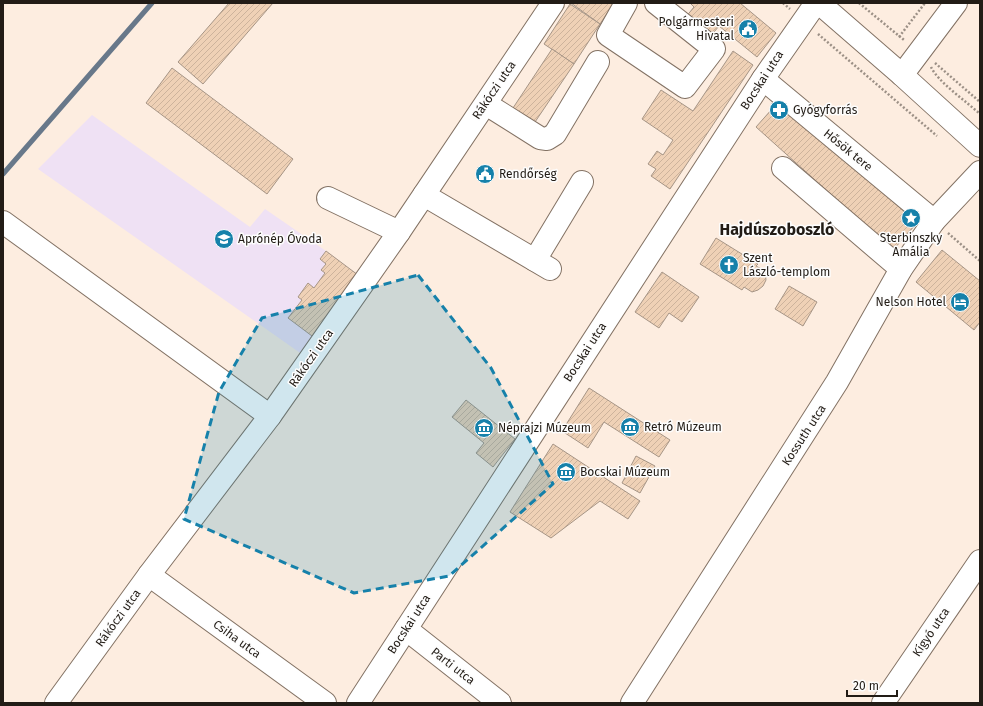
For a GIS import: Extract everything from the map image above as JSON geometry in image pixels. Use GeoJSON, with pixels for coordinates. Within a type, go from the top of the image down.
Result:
{"type":"FeatureCollection","features":[{"type":"Feature","properties":{"kind":"street","name":"Rákóczi utca"},"geometry":{"type":"LineString","coordinates":[[56,703],[149,575],[270,416],[399,232],[553,3]]}},
{"type":"Feature","properties":{"kind":"street"},"geometry":{"type":"LineString","coordinates":[[626,3],[608,35],[685,87],[714,49],[656,3]]}},
{"type":"Feature","properties":{"kind":"street"},"geometry":{"type":"LineString","coordinates":[[817,3],[902,75],[980,146]]}},
{"type":"Feature","properties":{"kind":"street","name":"Bocskai utca"},"geometry":{"type":"LineString","coordinates":[[358,703],[762,79],[802,21],[817,3]]}},
{"type":"Feature","properties":{"kind":"street"},"geometry":{"type":"LineString","coordinates":[[902,75],[929,37],[956,3]]}},
{"type":"Feature","properties":{"kind":"street"},"geometry":{"type":"LineString","coordinates":[[486,104],[540,138],[547,139],[555,134],[598,62]]}},
{"type":"Feature","properties":{"kind":"street","name":"Hősök tere"},"geometry":{"type":"LineString","coordinates":[[762,79],[934,221]]}},
{"type":"Feature","properties":{"kind":"street"},"geometry":{"type":"LineString","coordinates":[[783,168],[901,269]]}},
{"type":"Feature","properties":{"kind":"street","name":"Kossuth utca"},"geometry":{"type":"LineString","coordinates":[[640,701],[837,382],[901,269],[934,221],[980,172]]}},
{"type":"Feature","properties":{"kind":"street"},"geometry":{"type":"LineString","coordinates":[[424,195],[542,265],[582,182]]}},
{"type":"Feature","properties":{"kind":"street"},"geometry":{"type":"LineString","coordinates":[[328,198],[399,232]]}},
{"type":"Feature","properties":{"kind":"street"},"geometry":{"type":"LineString","coordinates":[[3,222],[270,416]]}},
{"type":"Feature","properties":{"kind":"street","name":"Kígyó utca"},"geometry":{"type":"LineString","coordinates":[[883,703],[980,561]]}},
{"type":"Feature","properties":{"kind":"street","name":"Csiha utca"},"geometry":{"type":"LineString","coordinates":[[149,575],[326,703]]}},
{"type":"Feature","properties":{"kind":"street","name":"Parti utca"},"geometry":{"type":"LineString","coordinates":[[406,628],[500,703]]}},
{"type":"Feature","properties":{"kind":"path"},"geometry":{"type":"LineString","coordinates":[[783,3],[802,21],[942,139]]}},
{"type":"Feature","properties":{"kind":"path"},"geometry":{"type":"LineString","coordinates":[[899,37],[925,3]]}},
{"type":"Feature","properties":{"kind":"path"},"geometry":{"type":"LineString","coordinates":[[930,64],[934,72],[942,80],[980,114]]}},
{"type":"Feature","properties":{"kind":"path"},"geometry":{"type":"LineString","coordinates":[[934,221],[980,261]]}},
{"type":"Feature","properties":{"kind":"highlighted area"},"geometry":{"type":"Polygon","coordinates":[[[418,275],[491,368],[553,484],[449,576],[354,593],[184,519],[219,392],[262,318],[418,275]]]}},
{"type":"Feature","properties":{"kind":"shaded area","name":"Aprónép Óvoda"},"geometry":{"type":"Polygon","coordinates":[[[92,115],[250,227],[265,209],[362,278],[303,355],[38,169],[92,115]]]}},
{"type":"Feature","properties":{"kind":"building"},"geometry":{"type":"Polygon","coordinates":[[[229,3],[273,3],[203,84],[178,62],[229,3]]]}},
{"type":"Feature","properties":{"kind":"building"},"geometry":{"type":"Polygon","coordinates":[[[571,3],[614,3],[600,24],[571,3]]]}},
{"type":"Feature","properties":{"kind":"building","name":"Polgármesteri Hivatal"},"geometry":{"type":"Polygon","coordinates":[[[690,3],[740,3],[776,33],[757,57],[719,26],[709,38],[685,18],[694,7],[690,3]]]}},
{"type":"Feature","properties":{"kind":"building"},"geometry":{"type":"Polygon","coordinates":[[[570,4],[600,24],[574,64],[544,44],[570,4]]]}},
{"type":"Feature","properties":{"kind":"building"},"geometry":{"type":"Polygon","coordinates":[[[552,49],[574,64],[533,125],[511,111],[552,49]]]}},
{"type":"Feature","properties":{"kind":"building"},"geometry":{"type":"Polygon","coordinates":[[[733,51],[753,65],[670,189],[651,176],[656,169],[648,164],[657,151],[663,155],[673,140],[642,119],[661,90],[693,111],[733,51]]]}},
{"type":"Feature","properties":{"kind":"building"},"geometry":{"type":"Polygon","coordinates":[[[172,68],[293,159],[267,194],[146,103],[172,68]]]}},
{"type":"Feature","properties":{"kind":"building"},"geometry":{"type":"Polygon","coordinates":[[[780,100],[917,223],[893,250],[756,127],[780,100]]]}},
{"type":"Feature","properties":{"kind":"building","name":"Szent László-templom"},"geometry":{"type":"Polygon","coordinates":[[[716,238],[758,264],[756,266],[765,271],[766,280],[763,286],[752,292],[744,287],[742,290],[700,264],[716,238]]]}},
{"type":"Feature","properties":{"kind":"building","name":"Nelson Hotel"},"geometry":{"type":"Polygon","coordinates":[[[942,250],[980,281],[980,322],[974,330],[916,282],[942,250]]]}},
{"type":"Feature","properties":{"kind":"building"},"geometry":{"type":"Polygon","coordinates":[[[326,251],[362,278],[316,339],[288,318],[302,300],[298,297],[308,283],[314,288],[325,273],[321,270],[326,264],[320,259],[326,251]]]}},
{"type":"Feature","properties":{"kind":"building"},"geometry":{"type":"Polygon","coordinates":[[[662,272],[699,297],[682,322],[669,313],[659,328],[635,312],[662,272]]]}},
{"type":"Feature","properties":{"kind":"building"},"geometry":{"type":"Polygon","coordinates":[[[789,286],[817,302],[803,326],[775,309],[789,286]]]}},
{"type":"Feature","properties":{"kind":"building","name":"Retró Múzeum"},"geometry":{"type":"Polygon","coordinates":[[[589,388],[670,440],[659,457],[604,422],[588,448],[562,431],[589,388]]]}},
{"type":"Feature","properties":{"kind":"building","name":"Néprajzi Múzeum"},"geometry":{"type":"Polygon","coordinates":[[[466,400],[515,439],[493,467],[476,453],[484,443],[452,417],[466,400]]]}},
{"type":"Feature","properties":{"kind":"building","name":"Bocskai Múzeum"},"geometry":{"type":"Polygon","coordinates":[[[553,444],[640,501],[628,519],[600,501],[551,538],[510,512],[553,444]]]}},
{"type":"Feature","properties":{"kind":"building"},"geometry":{"type":"Polygon","coordinates":[[[636,456],[655,466],[640,493],[622,483],[636,456]]]}},
{"type":"Feature","properties":{"kind":"waterway"},"geometry":{"type":"LineString","coordinates":[[3,174],[152,3]]}},
{"type":"Feature","properties":{"kind":"place","name":"Polgármesteri Hivatal"},"geometry":{"type":"Point","coordinates":[748,29]}},
{"type":"Feature","properties":{"kind":"place","name":"Gyógyforrás"},"geometry":{"type":"Point","coordinates":[779,110]}},
{"type":"Feature","properties":{"kind":"place","name":"Rendőrség"},"geometry":{"type":"Point","coordinates":[485,174]}},
{"type":"Feature","properties":{"kind":"place","name":"Sterbinszky Amália"},"geometry":{"type":"Point","coordinates":[911,218]}},
{"type":"Feature","properties":{"kind":"place","name":"Aprónép Óvoda"},"geometry":{"type":"Point","coordinates":[224,239]}},
{"type":"Feature","properties":{"kind":"place","name":"Szent László-templom"},"geometry":{"type":"Point","coordinates":[729,265]}},
{"type":"Feature","properties":{"kind":"place","name":"Nelson Hotel"},"geometry":{"type":"Point","coordinates":[960,302]}},
{"type":"Feature","properties":{"kind":"place","name":"Retró Múzeum"},"geometry":{"type":"Point","coordinates":[630,427]}},
{"type":"Feature","properties":{"kind":"place","name":"Néprajzi Múzeum"},"geometry":{"type":"Point","coordinates":[484,428]}},
{"type":"Feature","properties":{"kind":"place","name":"Bocskai Múzeum"},"geometry":{"type":"Point","coordinates":[566,472]}},
{"type":"Feature","properties":{"kind":"district","name":"Hajdúszoboszló"},"geometry":{"type":"Point","coordinates":[777,229]}}]}
